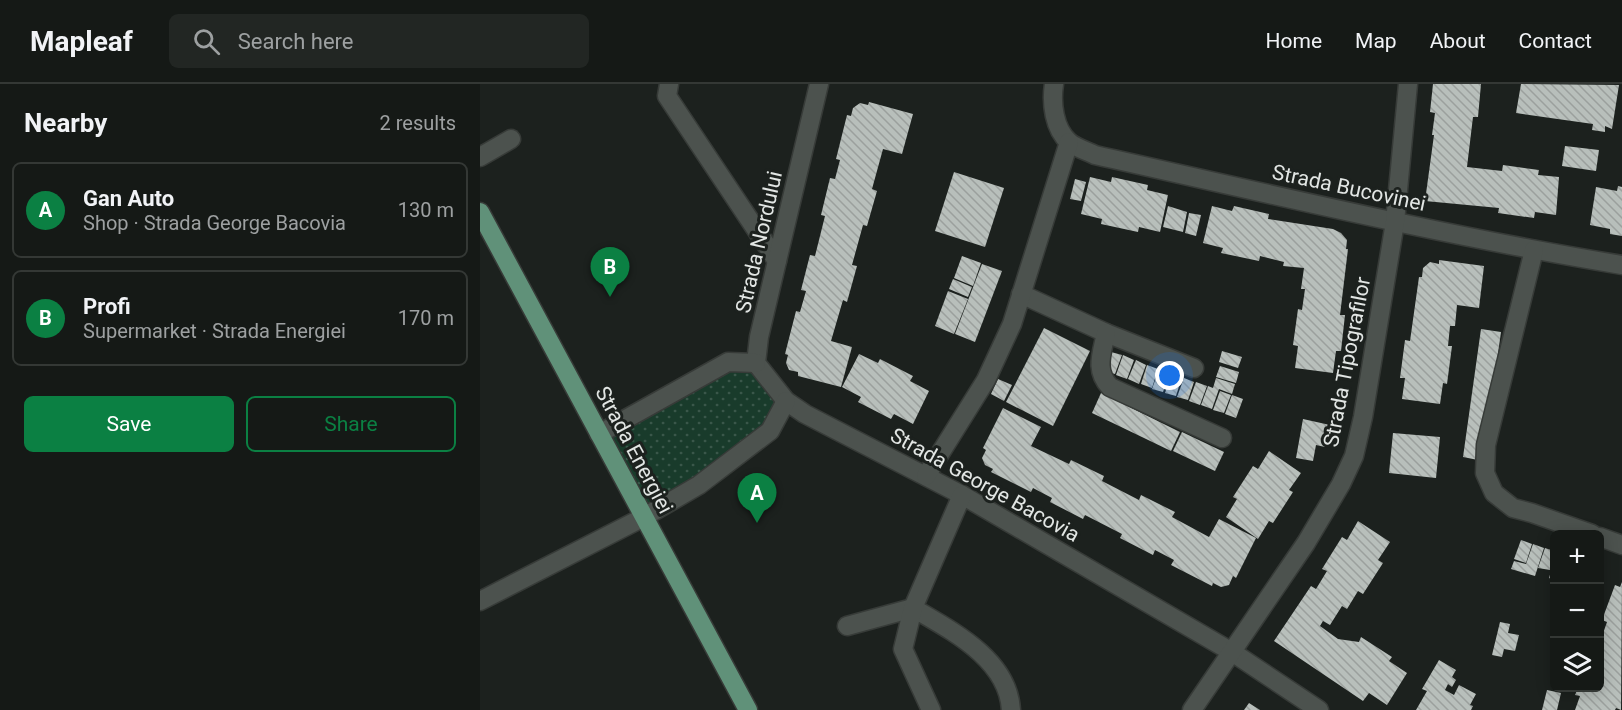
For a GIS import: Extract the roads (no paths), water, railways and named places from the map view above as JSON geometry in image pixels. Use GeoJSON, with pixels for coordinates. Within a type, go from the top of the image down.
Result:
{"type":"FeatureCollection","features":[{"type":"Feature","properties":{"kind":"main road","name":"Strada Energiei"},"geometry":{"type":"LineString","coordinates":[[480,212],[748,710]]}},
{"type":"Feature","properties":{"kind":"street","name":"Strada Nordului"},"geometry":{"type":"LineString","coordinates":[[756,363],[759,338],[819,84]]}},
{"type":"Feature","properties":{"kind":"street"},"geometry":{"type":"LineString","coordinates":[[926,476],[986,380],[1012,324],[1069,142],[1057,125],[1052,93],[1053,84]]}},
{"type":"Feature","properties":{"kind":"street","name":"Strada Tipografilor"},"geometry":{"type":"LineString","coordinates":[[1192,710],[1306,543],[1341,484],[1354,456],[1363,417],[1395,222],[1408,84]]}},
{"type":"Feature","properties":{"kind":"street"},"geometry":{"type":"LineString","coordinates":[[666,88],[777,261]]}},
{"type":"Feature","properties":{"kind":"street"},"geometry":{"type":"LineString","coordinates":[[480,157],[511,139]]}},
{"type":"Feature","properties":{"kind":"street","name":"Strada Bucovinei"},"geometry":{"type":"LineString","coordinates":[[1069,142],[1095,155],[1395,222],[1622,265]]}},
{"type":"Feature","properties":{"kind":"street"},"geometry":{"type":"LineString","coordinates":[[1534,250],[1486,445],[1485,473],[1494,493],[1513,508],[1580,530]]}},
{"type":"Feature","properties":{"kind":"street"},"geometry":{"type":"LineString","coordinates":[[1021,294],[1106,333],[1194,368]]}},
{"type":"Feature","properties":{"kind":"street"},"geometry":{"type":"LineString","coordinates":[[1106,333],[1100,367],[1102,378],[1110,387],[1222,438]]}},
{"type":"Feature","properties":{"kind":"street"},"geometry":{"type":"LineString","coordinates":[[480,601],[644,517],[699,485],[770,431],[786,401],[756,363],[728,362],[600,434]]}},
{"type":"Feature","properties":{"kind":"street","name":"Strada George Bacovia"},"geometry":{"type":"LineString","coordinates":[[786,401],[804,414],[962,495],[1232,652],[1319,710]]}},
{"type":"Feature","properties":{"kind":"street"},"geometry":{"type":"LineString","coordinates":[[931,710],[903,649],[913,608],[962,495]]}},
{"type":"Feature","properties":{"kind":"street"},"geometry":{"type":"LineString","coordinates":[[1604,539],[1622,545]]}},
{"type":"Feature","properties":{"kind":"street"},"geometry":{"type":"LineString","coordinates":[[847,626],[913,608],[958,634],[993,665],[1010,697],[1011,710]]}},
{"type":"Feature","properties":{"kind":"place","name":"Profi"},"geometry":{"type":"Point","coordinates":[610,297]}},
{"type":"Feature","properties":{"kind":"place","name":"Gan Auto"},"geometry":{"type":"Point","coordinates":[757,523]}}]}
